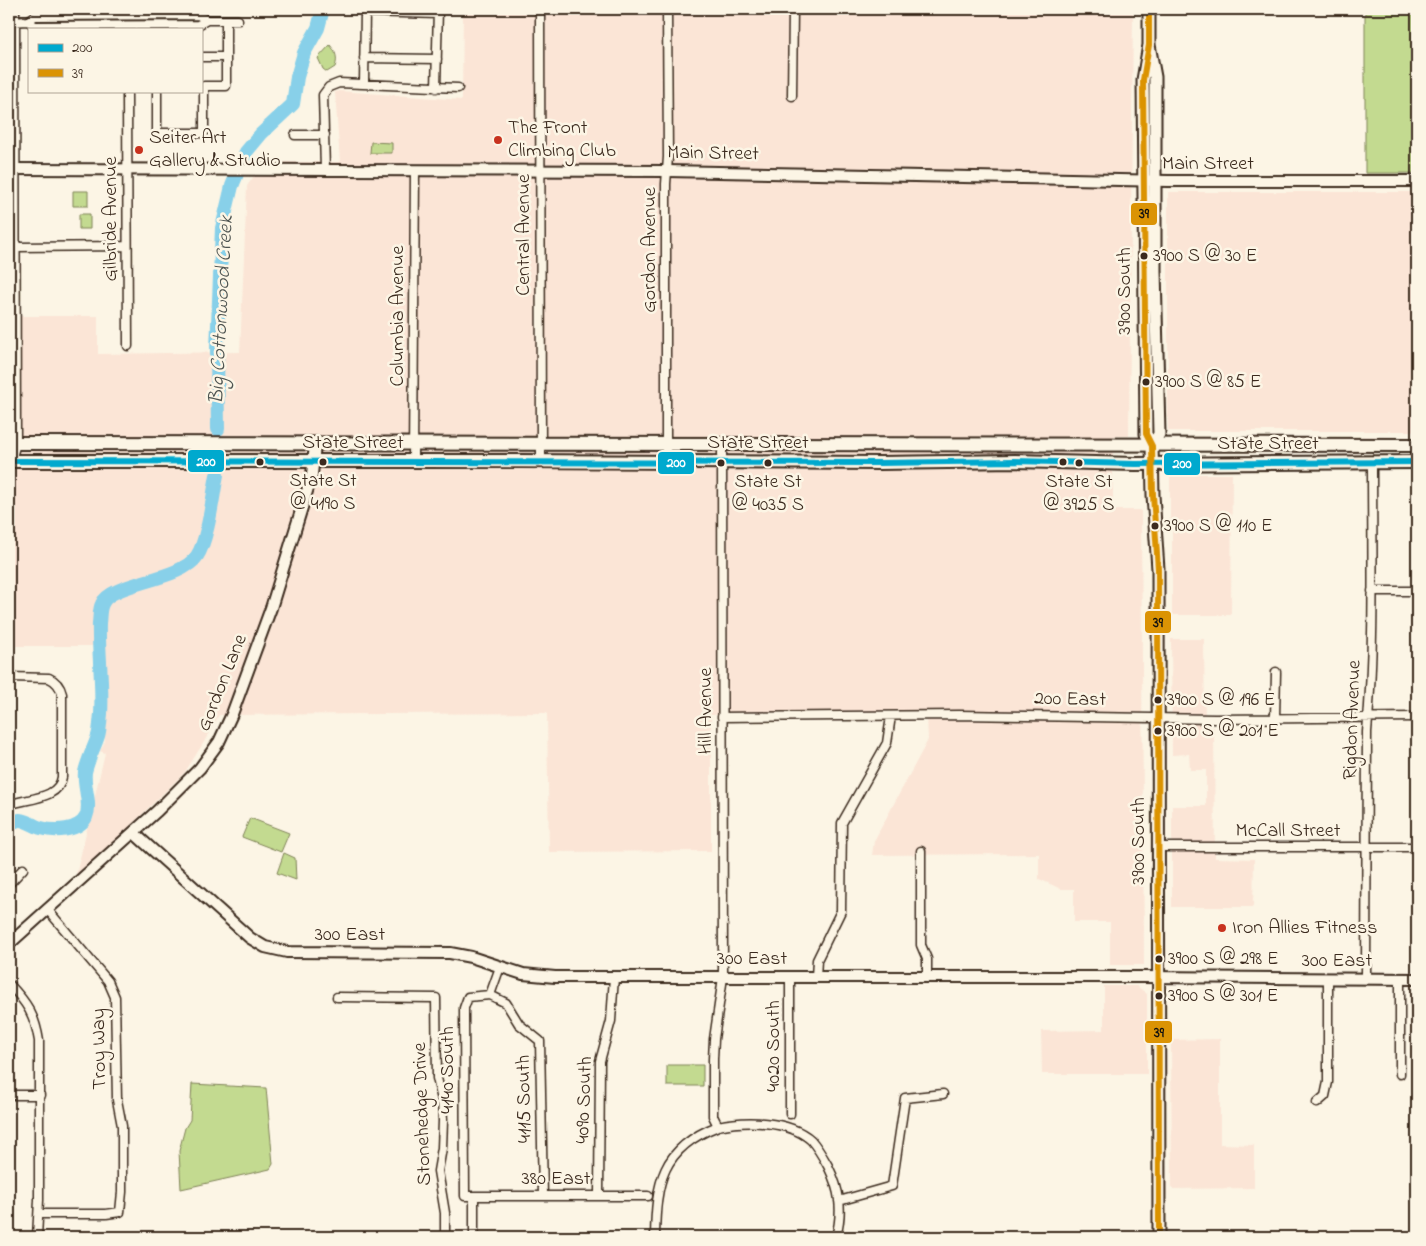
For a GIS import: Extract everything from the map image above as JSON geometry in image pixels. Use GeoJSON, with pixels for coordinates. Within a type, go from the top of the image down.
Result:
{"type":"FeatureCollection","features":[{"type":"Feature","properties":{"kind":"main road","name":"3900 South"},"geometry":{"type":"LineString","coordinates":[[1149,9],[1149,45],[1143,80],[1142,180],[1146,434],[1152,446],[1158,569],[1159,1237]]}},
{"type":"Feature","properties":{"kind":"main road","name":"3900 South"},"geometry":{"type":"LineString","coordinates":[[1149,45],[1155,77],[1159,434],[1152,446]]}},
{"type":"Feature","properties":{"kind":"main road","name":"State Street"},"geometry":{"type":"LineString","coordinates":[[13,443],[1417,445]]}},
{"type":"Feature","properties":{"kind":"main road","name":"State Street"},"geometry":{"type":"LineString","coordinates":[[10,461],[722,461],[880,463],[1015,461],[1152,464],[1417,462]]}},
{"type":"Feature","properties":{"kind":"street"},"geometry":{"type":"LineString","coordinates":[[10,461],[13,443],[16,246],[12,169],[12,22],[15,9]]}},
{"type":"Feature","properties":{"kind":"street","name":"Central Avenue"},"geometry":{"type":"LineString","coordinates":[[540,9],[541,461]]}},
{"type":"Feature","properties":{"kind":"street","name":"Gordon Avenue"},"geometry":{"type":"LineString","coordinates":[[666,462],[668,9]]}},
{"type":"Feature","properties":{"kind":"street"},"geometry":{"type":"LineString","coordinates":[[792,96],[793,9]]}},
{"type":"Feature","properties":{"kind":"street"},"geometry":{"type":"LineString","coordinates":[[364,84],[365,10],[438,11],[436,88]]}},
{"type":"Feature","properties":{"kind":"street"},"geometry":{"type":"LineString","coordinates":[[12,22],[28,21],[35,16],[127,12],[198,15],[207,20],[238,20]]}},
{"type":"Feature","properties":{"kind":"street"},"geometry":{"type":"LineString","coordinates":[[127,12],[127,27]]}},
{"type":"Feature","properties":{"kind":"street"},"geometry":{"type":"LineString","coordinates":[[28,21],[35,26],[127,27],[198,25],[207,20]]}},
{"type":"Feature","properties":{"kind":"street"},"geometry":{"type":"LineString","coordinates":[[157,92],[157,133],[204,133],[204,86],[226,86],[226,20]]}},
{"type":"Feature","properties":{"kind":"street"},"geometry":{"type":"LineString","coordinates":[[202,57],[226,56]]}},
{"type":"Feature","properties":{"kind":"street"},"geometry":{"type":"LineString","coordinates":[[364,58],[437,59]]}},
{"type":"Feature","properties":{"kind":"street"},"geometry":{"type":"LineString","coordinates":[[325,170],[323,95],[329,87],[339,83],[458,88]]}},
{"type":"Feature","properties":{"kind":"street","name":"Gilbride Avenue"},"geometry":{"type":"LineString","coordinates":[[127,92],[128,346]]}},
{"type":"Feature","properties":{"kind":"street"},"geometry":{"type":"LineString","coordinates":[[295,135],[325,136]]}},
{"type":"Feature","properties":{"kind":"street","name":"Main Street"},"geometry":{"type":"LineString","coordinates":[[12,169],[667,171],[1155,181],[1417,181]]}},
{"type":"Feature","properties":{"kind":"street","name":"Columbia Avenue"},"geometry":{"type":"LineString","coordinates":[[413,461],[415,170]]}},
{"type":"Feature","properties":{"kind":"street"},"geometry":{"type":"LineString","coordinates":[[16,246],[128,246]]}},
{"type":"Feature","properties":{"kind":"street","name":"Gordon Lane"},"geometry":{"type":"LineString","coordinates":[[9,944],[134,833],[200,768],[219,742],[247,676],[271,608],[312,475],[315,444]]}},
{"type":"Feature","properties":{"kind":"street","name":"Hill Avenue"},"geometry":{"type":"LineString","coordinates":[[718,1126],[714,1116],[713,1059],[723,977],[722,445]]}},
{"type":"Feature","properties":{"kind":"street","name":"Rigdon Avenue"},"geometry":{"type":"LineString","coordinates":[[1366,978],[1369,718],[1371,694],[1372,462]]}},
{"type":"Feature","properties":{"kind":"street"},"geometry":{"type":"LineString","coordinates":[[1372,591],[1417,591]]}},
{"type":"Feature","properties":{"kind":"street"},"geometry":{"type":"LineString","coordinates":[[1275,718],[1276,672]]}},
{"type":"Feature","properties":{"kind":"street"},"geometry":{"type":"LineString","coordinates":[[9,677],[51,679],[58,684],[62,694],[61,782],[52,793],[9,805]]}},
{"type":"Feature","properties":{"kind":"street"},"geometry":{"type":"LineString","coordinates":[[816,977],[817,960],[841,911],[842,823],[887,743],[891,716]]}},
{"type":"Feature","properties":{"kind":"street","name":"200 East"},"geometry":{"type":"LineString","coordinates":[[722,717],[1417,717]]}},
{"type":"Feature","properties":{"kind":"street","name":"300 East"},"geometry":{"type":"LineString","coordinates":[[134,833],[250,938],[276,951],[297,953],[450,953],[471,957],[535,976],[1417,979]]}},
{"type":"Feature","properties":{"kind":"street","name":"McCall Street"},"geometry":{"type":"LineString","coordinates":[[1158,847],[1417,847]]}},
{"type":"Feature","properties":{"kind":"street"},"geometry":{"type":"LineString","coordinates":[[921,851],[921,945],[927,959],[927,977]]}},
{"type":"Feature","properties":{"kind":"street"},"geometry":{"type":"LineString","coordinates":[[9,884],[22,870]]}},
{"type":"Feature","properties":{"kind":"street","name":"Troy Way"},"geometry":{"type":"LineString","coordinates":[[39,1214],[106,1214],[120,1212],[122,1192],[122,1126],[117,1100],[115,997],[108,981],[47,909]]}},
{"type":"Feature","properties":{"kind":"street"},"geometry":{"type":"LineString","coordinates":[[490,995],[500,967]]}},
{"type":"Feature","properties":{"kind":"street","name":"4090 South"},"geometry":{"type":"LineString","coordinates":[[600,1196],[600,1061],[611,1021],[614,977]]}},
{"type":"Feature","properties":{"kind":"street","name":"4020 South"},"geometry":{"type":"LineString","coordinates":[[790,977],[790,1114]]}},
{"type":"Feature","properties":{"kind":"street"},"geometry":{"type":"LineString","coordinates":[[1317,1103],[1325,1096],[1328,1082],[1328,978]]}},
{"type":"Feature","properties":{"kind":"street"},"geometry":{"type":"LineString","coordinates":[[1400,979],[1400,1074]]}},
{"type":"Feature","properties":{"kind":"street"},"geometry":{"type":"LineString","coordinates":[[9,984],[31,1009],[37,1024],[39,1041],[39,1214],[37,1237]]}},
{"type":"Feature","properties":{"kind":"street","name":"4140 South"},"geometry":{"type":"LineString","coordinates":[[465,1196],[464,1008],[468,997],[490,995]]}},
{"type":"Feature","properties":{"kind":"street","name":"4115 South"},"geometry":{"type":"LineString","coordinates":[[490,995],[506,1003],[519,1024],[540,1041],[543,1196]]}},
{"type":"Feature","properties":{"kind":"street","name":"Stonehedge Drive"},"geometry":{"type":"LineString","coordinates":[[337,997],[436,998],[436,1078],[442,1100],[443,1126],[438,1171],[445,1213],[445,1237]]}},
{"type":"Feature","properties":{"kind":"street"},"geometry":{"type":"LineString","coordinates":[[839,1201],[892,1186],[905,1098],[943,1094]]}},
{"type":"Feature","properties":{"kind":"street"},"geometry":{"type":"LineString","coordinates":[[9,1095],[40,1095]]}},
{"type":"Feature","properties":{"kind":"street"},"geometry":{"type":"LineString","coordinates":[[655,1237],[656,1197],[668,1163],[689,1140],[718,1126],[743,1122],[773,1124],[787,1128],[810,1139],[823,1156],[834,1176],[841,1213],[836,1237]]}},
{"type":"Feature","properties":{"kind":"street","name":"380 East"},"geometry":{"type":"LineString","coordinates":[[465,1196],[648,1196]]}},
{"type":"Feature","properties":{"kind":"street"},"geometry":{"type":"LineString","coordinates":[[474,1196],[474,1237]]}},
{"type":"Feature","properties":{"kind":"shaded area"},"geometry":{"type":"Polygon","coordinates":[[[463,9],[1133,9],[1129,436],[1113,436],[1113,510],[1141,510],[1144,965],[1110,965],[1110,922],[1074,922],[1074,889],[1061,889],[1039,879],[1039,854],[872,855],[874,841],[928,740],[927,713],[711,715],[711,851],[549,852],[547,713],[219,715],[185,772],[123,833],[76,875],[105,753],[100,751],[105,741],[96,646],[9,646],[9,316],[98,316],[98,354],[240,352],[247,186],[264,162],[340,162],[335,92],[462,100],[463,9]]]}},
{"type":"Feature","properties":{"kind":"shaded area"},"geometry":{"type":"Polygon","coordinates":[[[1168,192],[1417,192],[1417,431],[1168,431],[1168,192]]]}},
{"type":"Feature","properties":{"kind":"shaded area"},"geometry":{"type":"Polygon","coordinates":[[[1170,474],[1232,474],[1231,615],[1172,615],[1170,474]]]}},
{"type":"Feature","properties":{"kind":"shaded area"},"geometry":{"type":"Polygon","coordinates":[[[1171,639],[1204,639],[1205,727],[1214,727],[1215,858],[1254,859],[1253,907],[1172,907],[1172,806],[1206,806],[1206,770],[1190,770],[1189,754],[1172,755],[1171,639]]]}},
{"type":"Feature","properties":{"kind":"shaded area"},"geometry":{"type":"Polygon","coordinates":[[[1104,986],[1137,986],[1147,994],[1147,1074],[1042,1074],[1041,1031],[1104,1030],[1104,986]]]}},
{"type":"Feature","properties":{"kind":"shaded area"},"geometry":{"type":"Polygon","coordinates":[[[1220,1039],[1220,1144],[1254,1145],[1254,1188],[1172,1189],[1171,1040],[1220,1039]]]}},
{"type":"Feature","properties":{"kind":"green space"},"geometry":{"type":"Polygon","coordinates":[[[1365,9],[1417,9],[1417,173],[1365,173],[1365,9]]]}},
{"type":"Feature","properties":{"kind":"green space"},"geometry":{"type":"Polygon","coordinates":[[[330,45],[335,53],[336,61],[335,67],[327,72],[323,69],[318,58],[330,45]]]}},
{"type":"Feature","properties":{"kind":"green space"},"geometry":{"type":"Polygon","coordinates":[[[371,142],[392,143],[392,153],[370,153],[371,142]]]}},
{"type":"Feature","properties":{"kind":"green space"},"geometry":{"type":"Polygon","coordinates":[[[73,191],[88,191],[88,206],[73,206],[73,191]]]}},
{"type":"Feature","properties":{"kind":"green space"},"geometry":{"type":"Polygon","coordinates":[[[79,214],[90,214],[90,229],[79,229],[79,214]]]}},
{"type":"Feature","properties":{"kind":"green space"},"geometry":{"type":"Polygon","coordinates":[[[250,818],[289,833],[281,852],[242,837],[250,818]]]}},
{"type":"Feature","properties":{"kind":"green space"},"geometry":{"type":"Polygon","coordinates":[[[284,853],[295,858],[296,880],[277,873],[284,853]]]}},
{"type":"Feature","properties":{"kind":"green space"},"geometry":{"type":"Polygon","coordinates":[[[667,1065],[703,1065],[703,1086],[667,1086],[667,1065]]]}},
{"type":"Feature","properties":{"kind":"green space"},"geometry":{"type":"Polygon","coordinates":[[[192,1084],[266,1088],[273,1164],[270,1169],[181,1189],[179,1151],[185,1128],[190,1120],[192,1084]]]}},
{"type":"Feature","properties":{"kind":"waterway","name":"Big Cottonwood Creek"},"geometry":{"type":"LineString","coordinates":[[218,429],[217,349],[222,228],[232,186],[246,152],[261,134],[293,104],[297,77],[304,53],[318,28],[323,9]]}},
{"type":"Feature","properties":{"kind":"waterway","name":"Big Cottonwood Creek"},"geometry":{"type":"LineString","coordinates":[[9,827],[16,820],[20,820],[41,828],[60,830],[72,828],[83,822],[86,817],[88,801],[85,772],[99,734],[101,714],[99,634],[101,606],[108,597],[118,591],[177,571],[189,564],[197,556],[207,529],[217,475]]}},
{"type":"Feature","properties":{"kind":"transit line","name":"39"},"geometry":{"type":"LineString","coordinates":[[1149,9],[1149,45],[1143,80],[1146,434],[1152,446],[1158,569],[1159,1237]]}},
{"type":"Feature","properties":{"kind":"transit line","name":"200"},"geometry":{"type":"LineString","coordinates":[[9,461],[880,463],[1015,461],[1135,464],[1417,462]]}},
{"type":"Feature","properties":{"kind":"place","name":"The Front Climbing Club"},"geometry":{"type":"Point","coordinates":[498,140]}},
{"type":"Feature","properties":{"kind":"place","name":"Seiter Art Gallery & Studio"},"geometry":{"type":"Point","coordinates":[139,150]}},
{"type":"Feature","properties":{"kind":"place","name":"3900 S @ 30 E"},"geometry":{"type":"Point","coordinates":[1144,256]}},
{"type":"Feature","properties":{"kind":"place","name":"3900 S @ 85 E"},"geometry":{"type":"Point","coordinates":[1146,382]}},
{"type":"Feature","properties":{"kind":"place","name":"State St @ 4190 S"},"geometry":{"type":"Point","coordinates":[323,462]}},
{"type":"Feature","properties":{"kind":"place","name":"State St @ 4035 S"},"geometry":{"type":"Point","coordinates":[768,463]}},
{"type":"Feature","properties":{"kind":"place","name":"State St @ 3925 S"},"geometry":{"type":"Point","coordinates":[1079,463]}},
{"type":"Feature","properties":{"kind":"place","name":"3900 S @ 110 E"},"geometry":{"type":"Point","coordinates":[1155,526]}},
{"type":"Feature","properties":{"kind":"place","name":"3900 S @ 196 E"},"geometry":{"type":"Point","coordinates":[1158,700]}},
{"type":"Feature","properties":{"kind":"place","name":"3900 S @ 201 E"},"geometry":{"type":"Point","coordinates":[1158,731]}},
{"type":"Feature","properties":{"kind":"place","name":"Iron Allies Fitness"},"geometry":{"type":"Point","coordinates":[1222,928]}},
{"type":"Feature","properties":{"kind":"place","name":"3900 S @ 298 E"},"geometry":{"type":"Point","coordinates":[1159,959]}},
{"type":"Feature","properties":{"kind":"place","name":"3900 S @ 301 E"},"geometry":{"type":"Point","coordinates":[1159,996]}}]}
